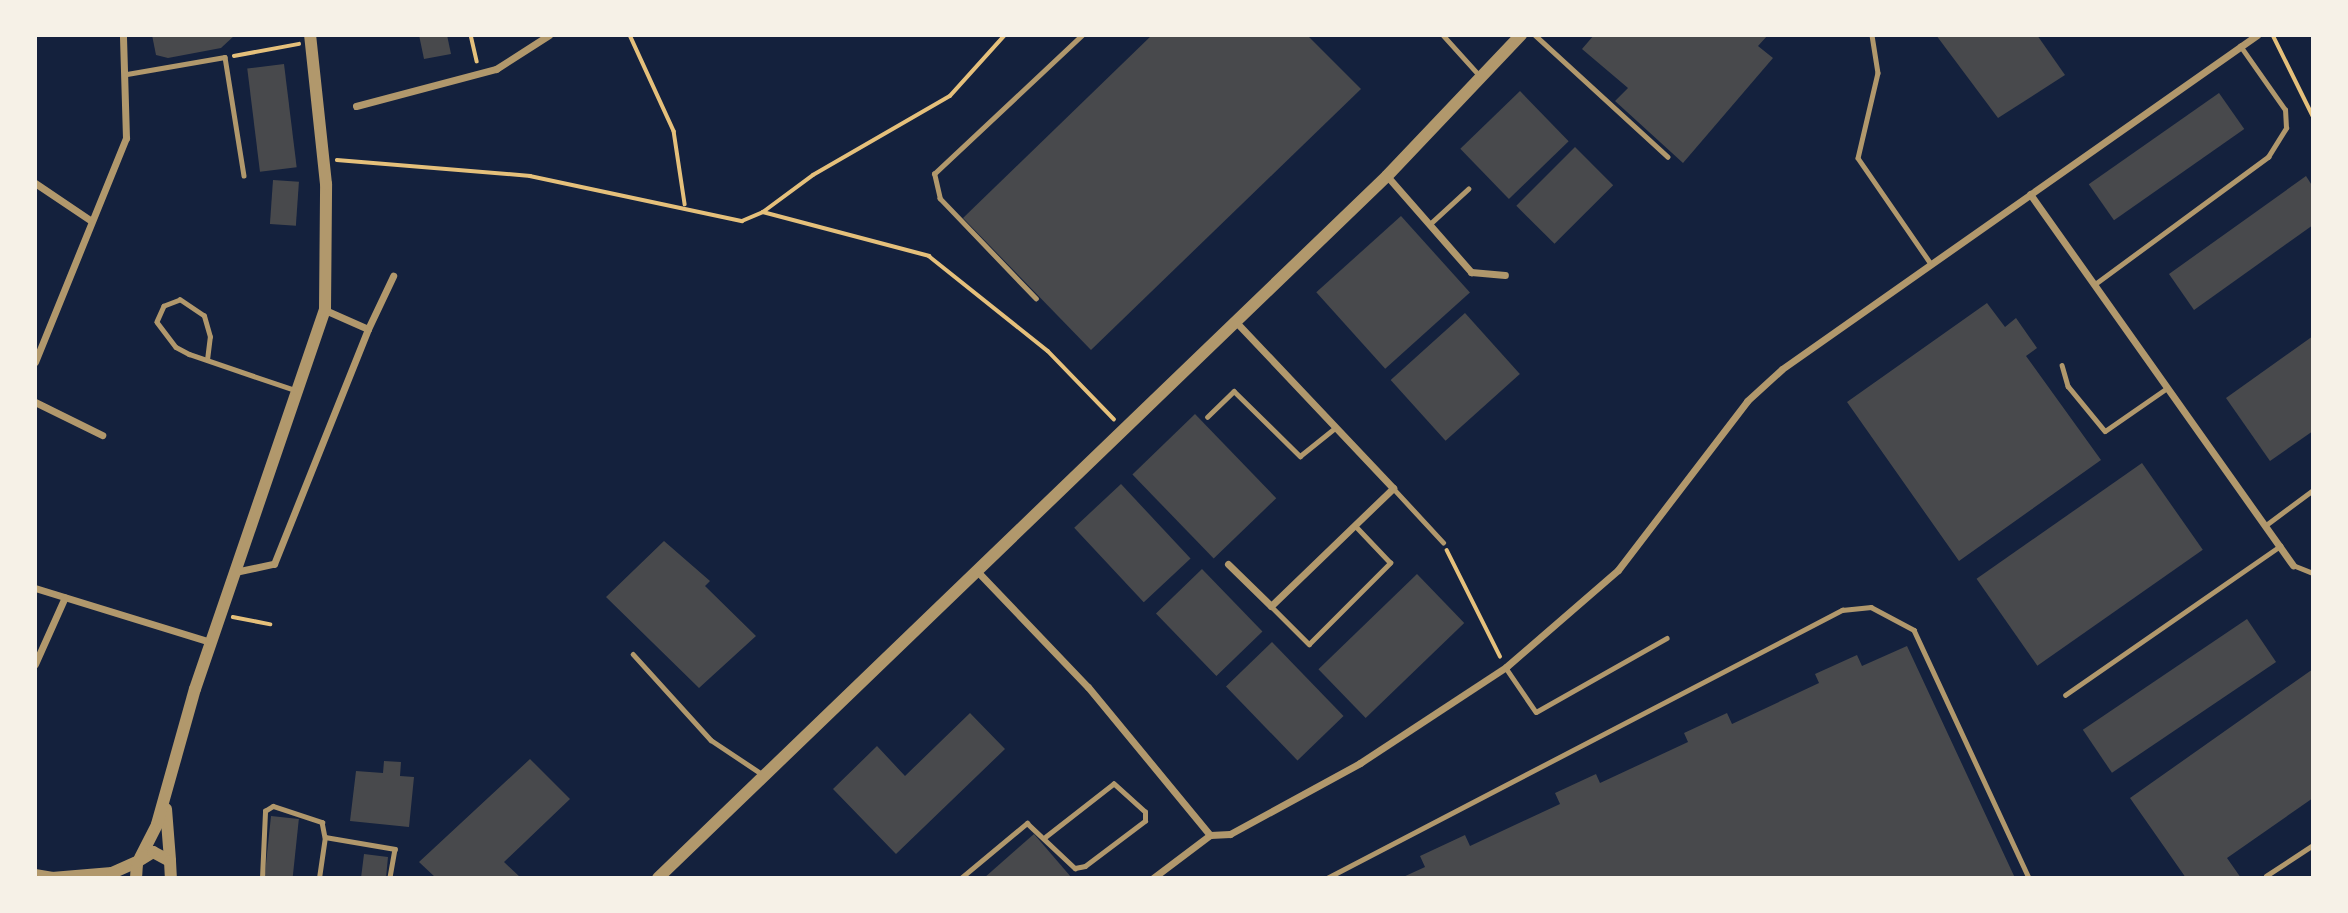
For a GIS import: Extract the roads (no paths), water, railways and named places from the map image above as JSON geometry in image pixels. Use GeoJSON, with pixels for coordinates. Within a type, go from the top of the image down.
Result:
{"type":"FeatureCollection","features":[{"type":"Feature","properties":{"kind":"street"},"geometry":{"type":"LineString","coordinates":[[35,362],[90,220],[126,138],[127,74],[123,35]]}},
{"type":"Feature","properties":{"kind":"street"},"geometry":{"type":"LineString","coordinates":[[356,106],[480,74],[549,35]]}},
{"type":"Feature","properties":{"kind":"street"},"geometry":{"type":"LineString","coordinates":[[658,878],[766,776],[975,569],[1125,431],[1387,176],[1483,79],[1521,35]]}},
{"type":"Feature","properties":{"kind":"street"},"geometry":{"type":"LineString","coordinates":[[1153,878],[1210,835],[1230,834],[1360,763],[1506,667],[1618,570],[1747,401],[1931,264],[2257,35]]}},
{"type":"Feature","properties":{"kind":"street"},"geometry":{"type":"LineString","coordinates":[[136,878],[138,860],[166,798],[211,642],[325,310],[324,159],[321,115],[310,39]]}},
{"type":"Feature","properties":{"kind":"street"},"geometry":{"type":"LineString","coordinates":[[1387,176],[1471,272],[1506,275]]}},
{"type":"Feature","properties":{"kind":"street"},"geometry":{"type":"LineString","coordinates":[[35,183],[90,220]]}},
{"type":"Feature","properties":{"kind":"street"},"geometry":{"type":"LineString","coordinates":[[2030,194],[2293,565]]}},
{"type":"Feature","properties":{"kind":"street"},"geometry":{"type":"LineString","coordinates":[[235,572],[274,564],[368,328],[393,276]]}},
{"type":"Feature","properties":{"kind":"street"},"geometry":{"type":"LineString","coordinates":[[325,310],[368,328]]}},
{"type":"Feature","properties":{"kind":"street"},"geometry":{"type":"LineString","coordinates":[[1228,564],[1271,606],[1393,488],[1236,322]]}},
{"type":"Feature","properties":{"kind":"street"},"geometry":{"type":"LineString","coordinates":[[35,402],[102,435]]}},
{"type":"Feature","properties":{"kind":"street"},"geometry":{"type":"LineString","coordinates":[[975,569],[1088,687],[1210,835]]}},
{"type":"Feature","properties":{"kind":"street"},"geometry":{"type":"LineString","coordinates":[[35,588],[211,642]]}},
{"type":"Feature","properties":{"kind":"street"},"geometry":{"type":"LineString","coordinates":[[35,664],[65,597]]}},
{"type":"Feature","properties":{"kind":"street"},"geometry":{"type":"LineString","coordinates":[[166,798],[171,878]]}},
{"type":"Feature","properties":{"kind":"street"},"geometry":{"type":"LineString","coordinates":[[35,875],[52,878],[112,873],[158,852],[170,861]]}},
{"type":"Feature","properties":{"kind":"lane"},"geometry":{"type":"LineString","coordinates":[[1036,299],[940,200],[934,174],[1082,35]]}},
{"type":"Feature","properties":{"kind":"lane"},"geometry":{"type":"LineString","coordinates":[[1443,35],[1483,79]]}},
{"type":"Feature","properties":{"kind":"lane"},"geometry":{"type":"LineString","coordinates":[[1535,35],[1668,157]]}},
{"type":"Feature","properties":{"kind":"lane"},"geometry":{"type":"LineString","coordinates":[[1872,35],[1878,73],[1858,158],[1931,264]]}},
{"type":"Feature","properties":{"kind":"lane"},"geometry":{"type":"LineString","coordinates":[[2095,284],[2268,157],[2286,128],[2285,110],[2240,46]]}},
{"type":"Feature","properties":{"kind":"lane"},"geometry":{"type":"LineString","coordinates":[[127,74],[225,57],[244,175]]}},
{"type":"Feature","properties":{"kind":"lane"},"geometry":{"type":"LineString","coordinates":[[1429,225],[1468,189]]}},
{"type":"Feature","properties":{"kind":"lane"},"geometry":{"type":"LineString","coordinates":[[207,360],[211,337],[204,316],[180,300],[164,306],[157,322],[167,340],[207,360],[296,390]]}},
{"type":"Feature","properties":{"kind":"lane"},"geometry":{"type":"LineString","coordinates":[[2062,365],[2068,386],[2105,431],[2167,388]]}},
{"type":"Feature","properties":{"kind":"lane"},"geometry":{"type":"LineString","coordinates":[[1207,417],[1234,391],[1300,456],[1336,427]]}},
{"type":"Feature","properties":{"kind":"lane"},"geometry":{"type":"LineString","coordinates":[[1393,488],[1443,542]]}},
{"type":"Feature","properties":{"kind":"lane"},"geometry":{"type":"LineString","coordinates":[[2265,526],[2313,490]]}},
{"type":"Feature","properties":{"kind":"lane"},"geometry":{"type":"LineString","coordinates":[[1271,606],[1309,644],[1390,563],[1355,526]]}},
{"type":"Feature","properties":{"kind":"lane"},"geometry":{"type":"LineString","coordinates":[[2065,695],[2280,547]]}},
{"type":"Feature","properties":{"kind":"lane"},"geometry":{"type":"LineString","coordinates":[[2293,565],[2313,573]]}},
{"type":"Feature","properties":{"kind":"lane"},"geometry":{"type":"LineString","coordinates":[[1327,878],[1842,610],[1871,607],[1914,630],[2029,878]]}},
{"type":"Feature","properties":{"kind":"lane"},"geometry":{"type":"LineString","coordinates":[[1506,667],[1536,712],[1667,638]]}},
{"type":"Feature","properties":{"kind":"lane"},"geometry":{"type":"LineString","coordinates":[[633,654],[711,740],[766,776]]}},
{"type":"Feature","properties":{"kind":"lane"},"geometry":{"type":"LineString","coordinates":[[961,878],[1027,823],[1046,837],[1075,868],[1085,866],[1145,821],[1146,812],[1114,784],[1046,837]]}},
{"type":"Feature","properties":{"kind":"lane"},"geometry":{"type":"LineString","coordinates":[[262,878],[265,811],[272,806],[322,822],[325,837],[319,878]]}},
{"type":"Feature","properties":{"kind":"lane"},"geometry":{"type":"LineString","coordinates":[[325,837],[395,849],[390,878]]}},
{"type":"Feature","properties":{"kind":"lane"},"geometry":{"type":"LineString","coordinates":[[2266,876],[2313,845]]}}]}
